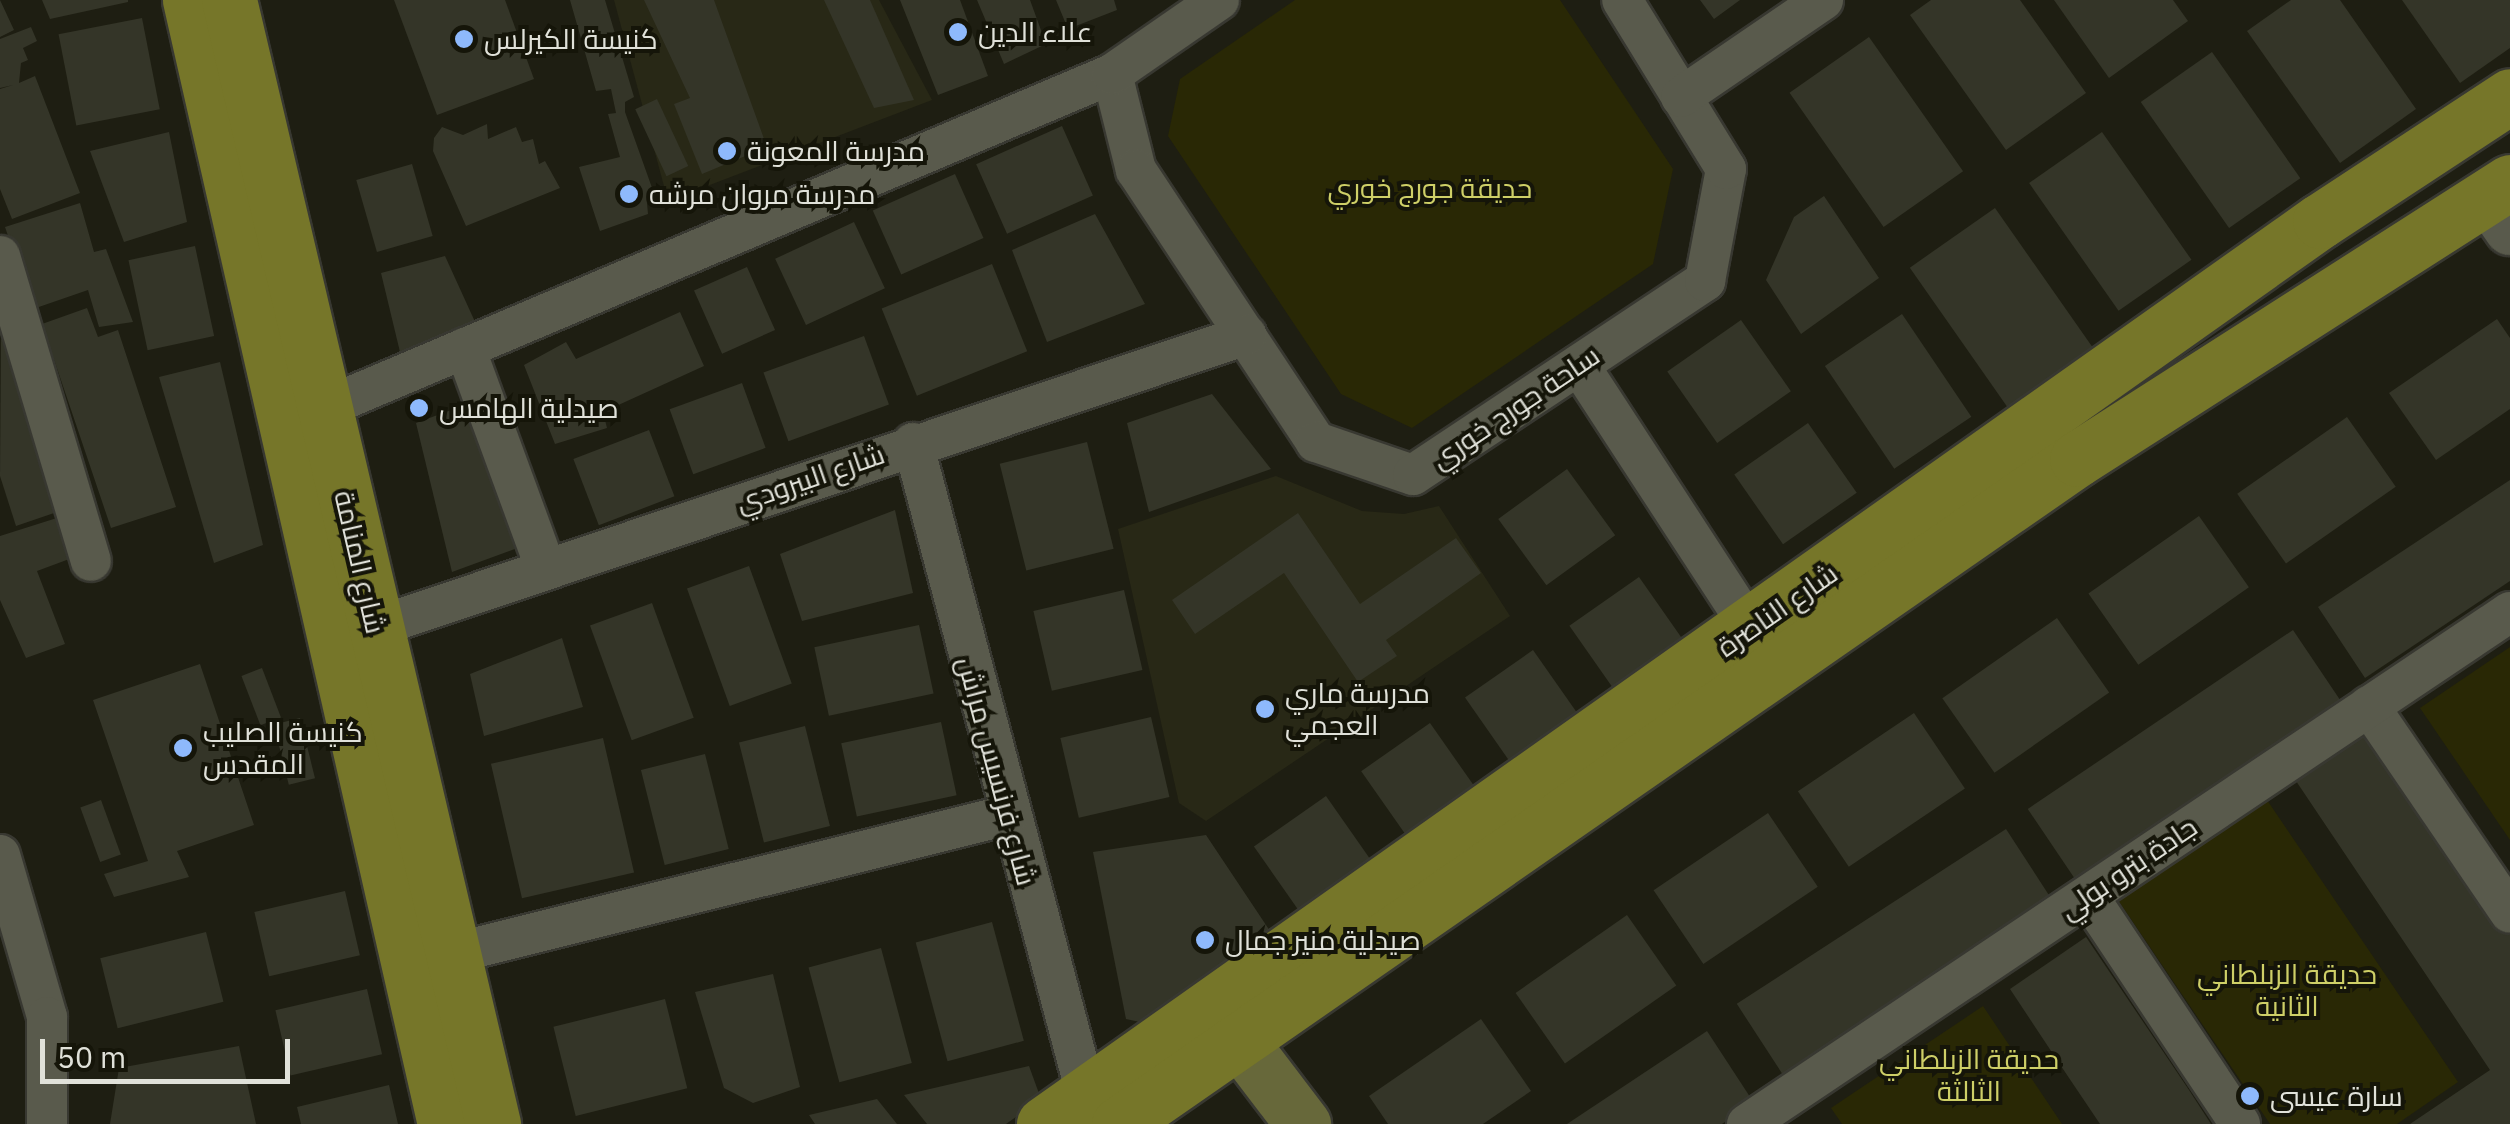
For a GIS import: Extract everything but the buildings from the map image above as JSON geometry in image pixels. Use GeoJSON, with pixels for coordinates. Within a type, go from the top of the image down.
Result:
{"type":"FeatureCollection","features":[{"type":"Feature","properties":{"kind":"main road","name":"شارع المنامة"},"geometry":{"type":"LineString","coordinates":[[190,0],[445,1124]]}},
{"type":"Feature","properties":{"kind":"main road","name":"شارع المنامة"},"geometry":{"type":"LineString","coordinates":[[229,0],[493,1124]]}},
{"type":"Feature","properties":{"kind":"main road","name":"شارع الناصرة"},"geometry":{"type":"LineString","coordinates":[[1083,1115],[1751,628],[2320,221],[2510,96]]}},
{"type":"Feature","properties":{"kind":"main road"},"geometry":{"type":"LineString","coordinates":[[2076,459],[2224,338],[2510,134]]}},
{"type":"Feature","properties":{"kind":"main road","name":"شارع الناصرة"},"geometry":{"type":"LineString","coordinates":[[1083,1115],[1239,1040],[2076,459],[2503,203]]}},
{"type":"Feature","properties":{"kind":"main road"},"geometry":{"type":"LineString","coordinates":[[1239,1040],[1303,1124]]}},
{"type":"Feature","properties":{"kind":"street"},"geometry":{"type":"LineString","coordinates":[[324,408],[1112,74],[1164,17],[1219,0]]}},
{"type":"Feature","properties":{"kind":"street","name":"ساحة جورج خوري"},"geometry":{"type":"LineString","coordinates":[[1112,74],[1136,170],[1316,442],[1413,475],[1705,280],[1726,169],[1622,0]]}},
{"type":"Feature","properties":{"kind":"street"},"geometry":{"type":"LineString","coordinates":[[1682,97],[1823,0]]}},
{"type":"Feature","properties":{"kind":"street"},"geometry":{"type":"LineString","coordinates":[[0,256],[90,561]]}},
{"type":"Feature","properties":{"kind":"street","name":"شارع البيرودي"},"geometry":{"type":"LineString","coordinates":[[376,627],[913,443],[1246,335]]}},
{"type":"Feature","properties":{"kind":"street"},"geometry":{"type":"LineString","coordinates":[[465,348],[546,569]]}},
{"type":"Feature","properties":{"kind":"street"},"geometry":{"type":"LineString","coordinates":[[1579,365],[1751,628]]}},
{"type":"Feature","properties":{"kind":"street","name":"شارع فرنسيس مراش"},"geometry":{"type":"LineString","coordinates":[[913,443],[1083,1115]]}},
{"type":"Feature","properties":{"kind":"street","name":"جادة بترو بولي"},"geometry":{"type":"LineString","coordinates":[[1747,1124],[1795,1111],[2088,896],[2510,612]]}},
{"type":"Feature","properties":{"kind":"street"},"geometry":{"type":"LineString","coordinates":[[2369,706],[2510,913]]}},
{"type":"Feature","properties":{"kind":"street"},"geometry":{"type":"LineString","coordinates":[[450,954],[1008,815]]}},
{"type":"Feature","properties":{"kind":"street"},"geometry":{"type":"LineString","coordinates":[[0,854],[46,1017],[47,1124]]}},
{"type":"Feature","properties":{"kind":"street"},"geometry":{"type":"LineString","coordinates":[[2088,896],[2240,1124]]}},
{"type":"Feature","properties":{"kind":"shaded area","name":"مدرسة المعونة"},"geometry":{"type":"Polygon","coordinates":[[[614,0],[879,0],[932,100],[668,201],[614,0]]]}},
{"type":"Feature","properties":{"kind":"shaded area","name":"مدرسة ماري العجمي"},"geometry":{"type":"Polygon","coordinates":[[[1276,476],[1362,511],[1404,514],[1439,506],[1510,616],[1206,821],[1179,803],[1118,529],[1276,476]]]}},
{"type":"Feature","properties":{"kind":"green space","name":"حديقة جورج خوري"},"geometry":{"type":"Polygon","coordinates":[[[1295,0],[1560,0],[1673,169],[1653,264],[1412,428],[1341,394],[1168,136],[1180,79],[1295,0]]]}},
{"type":"Feature","properties":{"kind":"green space"},"geometry":{"type":"Polygon","coordinates":[[[2510,647],[2510,840],[2420,708],[2510,647]]]}},
{"type":"Feature","properties":{"kind":"green space","name":"حديقة الزبلطاني الثانية"},"geometry":{"type":"Polygon","coordinates":[[[2265,797],[2458,1082],[2397,1124],[2270,1124],[2116,897],[2265,797]]]}},
{"type":"Feature","properties":{"kind":"green space","name":"حديقة الزبلطاني الثالثة"},"geometry":{"type":"Polygon","coordinates":[[[1983,1006],[2062,1124],[1842,1124],[1831,1108],[1983,1006]]]}},
{"type":"Feature","properties":{"kind":"place","name":"علاء الدين"},"geometry":{"type":"Point","coordinates":[958,32]}},
{"type":"Feature","properties":{"kind":"place","name":"كنيسة الكيرلس"},"geometry":{"type":"Point","coordinates":[464,39]}},
{"type":"Feature","properties":{"kind":"place","name":"مدرسة المعونة"},"geometry":{"type":"Point","coordinates":[727,151]}},
{"type":"Feature","properties":{"kind":"place","name":"مدرسة مروان مرشه"},"geometry":{"type":"Point","coordinates":[629,194]}},
{"type":"Feature","properties":{"kind":"place","name":"صيدلية الهامس"},"geometry":{"type":"Point","coordinates":[419,408]}},
{"type":"Feature","properties":{"kind":"place","name":"مدرسة ماري العجمي"},"geometry":{"type":"Point","coordinates":[1265,709]}},
{"type":"Feature","properties":{"kind":"place","name":"كنيسة الصليب المقدس"},"geometry":{"type":"Point","coordinates":[183,748]}},
{"type":"Feature","properties":{"kind":"place","name":"صيدلية منير جمال"},"geometry":{"type":"Point","coordinates":[1205,940]}},
{"type":"Feature","properties":{"kind":"place","name":"سارة عيسى"},"geometry":{"type":"Point","coordinates":[2250,1096]}}]}
